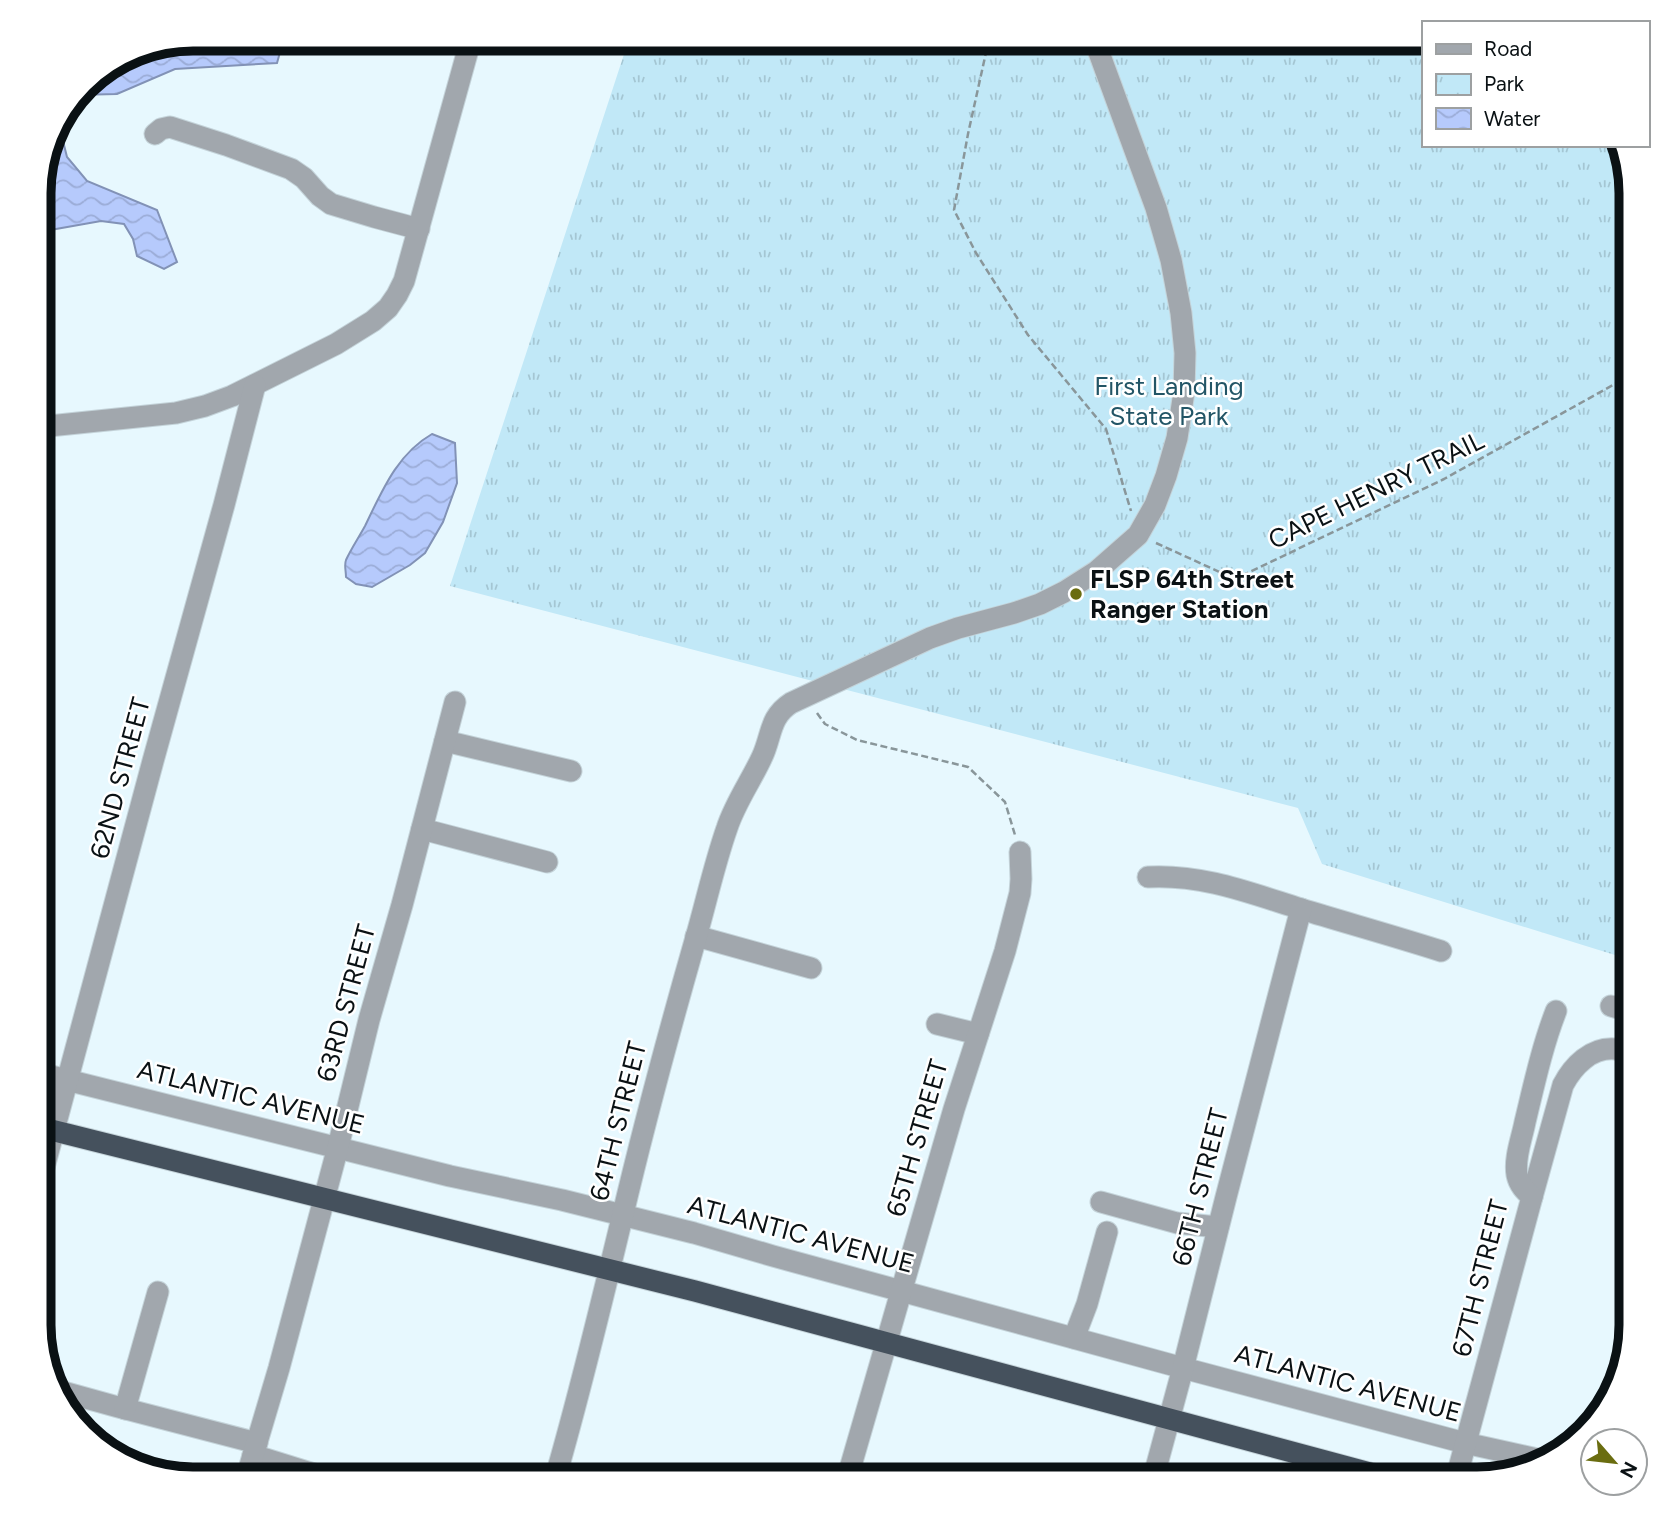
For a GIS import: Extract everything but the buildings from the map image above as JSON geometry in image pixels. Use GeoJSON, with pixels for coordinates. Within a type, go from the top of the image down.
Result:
{"type":"FeatureCollection","features":[{"type":"Feature","properties":{"kind":"highway"},"geometry":{"type":"LineString","coordinates":[[51,1130],[611,1269],[1347,1467]]}},
{"type":"Feature","properties":{"kind":"street"},"geometry":{"type":"LineString","coordinates":[[51,426],[176,413],[214,403],[336,344],[373,321],[388,308],[404,281],[467,51]]}},
{"type":"Feature","properties":{"kind":"street","name":"64TH STREET"},"geometry":{"type":"LineString","coordinates":[[558,1467],[579,1396],[680,994],[727,827],[762,758],[777,716],[786,706],[930,639],[1040,604],[1064,592],[1097,571],[1138,535],[1155,505],[1177,438],[1184,392],[1185,353],[1181,313],[1171,260],[1156,208],[1099,51]]}},
{"type":"Feature","properties":{"kind":"street"},"geometry":{"type":"LineString","coordinates":[[155,134],[170,127],[226,145],[291,169],[331,204],[419,229]]}},
{"type":"Feature","properties":{"kind":"street","name":"62ND STREET"},"geometry":{"type":"LineString","coordinates":[[51,1118],[68,1080],[255,385]]}},
{"type":"Feature","properties":{"kind":"street","name":"63RD STREET"},"geometry":{"type":"LineString","coordinates":[[250,1467],[279,1368],[455,702]]}},
{"type":"Feature","properties":{"kind":"street"},"geometry":{"type":"LineString","coordinates":[[445,741],[571,771]]}},
{"type":"Feature","properties":{"kind":"street"},"geometry":{"type":"LineString","coordinates":[[422,829],[547,862]]}},
{"type":"Feature","properties":{"kind":"street","name":"65TH STREET"},"geometry":{"type":"LineString","coordinates":[[850,1467],[954,1110],[1005,951],[1020,893],[1020,852]]}},
{"type":"Feature","properties":{"kind":"street"},"geometry":{"type":"LineString","coordinates":[[1149,877],[1191,878],[1234,887],[1441,951]]}},
{"type":"Feature","properties":{"kind":"street","name":"66TH STREET"},"geometry":{"type":"LineString","coordinates":[[1156,1467],[1301,909]]}},
{"type":"Feature","properties":{"kind":"street"},"geometry":{"type":"LineString","coordinates":[[696,936],[811,968]]}},
{"type":"Feature","properties":{"kind":"street"},"geometry":{"type":"LineString","coordinates":[[1611,1006],[1619,1008]]}},
{"type":"Feature","properties":{"kind":"street","name":"67TH STREET"},"geometry":{"type":"LineString","coordinates":[[1459,1467],[1532,1197],[1523,1189],[1518,1178],[1519,1148],[1536,1076],[1556,1012]]}},
{"type":"Feature","properties":{"kind":"street"},"geometry":{"type":"LineString","coordinates":[[937,1024],[978,1034]]}},
{"type":"Feature","properties":{"kind":"street"},"geometry":{"type":"LineString","coordinates":[[1532,1197],[1563,1085],[1570,1072],[1580,1061],[1595,1053],[1619,1050]]}},
{"type":"Feature","properties":{"kind":"street","name":"ATLANTIC AVENUE"},"geometry":{"type":"LineString","coordinates":[[51,1076],[450,1176],[694,1233],[1183,1368],[1465,1443],[1529,1457]]}},
{"type":"Feature","properties":{"kind":"street"},"geometry":{"type":"LineString","coordinates":[[1101,1202],[1177,1223],[1218,1227]]}},
{"type":"Feature","properties":{"kind":"street"},"geometry":{"type":"LineString","coordinates":[[1074,1338],[1087,1304],[1107,1232]]}},
{"type":"Feature","properties":{"kind":"street"},"geometry":{"type":"LineString","coordinates":[[124,1409],[158,1292]]}},
{"type":"Feature","properties":{"kind":"street"},"geometry":{"type":"LineString","coordinates":[[68,1393],[255,1449],[300,1467]]}},
{"type":"Feature","properties":{"kind":"path"},"geometry":{"type":"LineString","coordinates":[[986,51],[954,210],[975,253],[1028,335],[1106,429],[1138,535]]}},
{"type":"Feature","properties":{"kind":"path","name":"CAPE HENRY TRAIL"},"geometry":{"type":"LineString","coordinates":[[1138,535],[1235,579],[1444,479],[1619,382]]}},
{"type":"Feature","properties":{"kind":"path"},"geometry":{"type":"LineString","coordinates":[[804,697],[825,724],[857,740],[968,767],[1005,802],[1020,852]]}},
{"type":"Feature","properties":{"kind":"green space","name":"First Landing State Park"},"geometry":{"type":"Polygon","coordinates":[[[625,51],[1422,51],[1422,147],[1612,147],[1619,183],[1619,956],[1322,864],[1298,808],[450,586],[625,51]]]}},
{"type":"Feature","properties":{"kind":"water"},"geometry":{"type":"Polygon","coordinates":[[[280,51],[277,63],[175,69],[117,94],[90,95],[122,70],[165,53],[280,51]]]}},
{"type":"Feature","properties":{"kind":"water"},"geometry":{"type":"Polygon","coordinates":[[[62,138],[67,157],[87,181],[157,210],[177,262],[164,269],[137,256],[133,239],[124,224],[101,221],[51,230],[52,174],[62,138]]]}},
{"type":"Feature","properties":{"kind":"water"},"geometry":{"type":"Polygon","coordinates":[[[432,434],[455,443],[457,483],[443,522],[425,553],[410,565],[372,587],[356,584],[346,577],[345,564],[348,556],[392,474],[409,452],[432,434]]]}},
{"type":"Feature","properties":{"kind":"place","name":"FLSP 64th Street Ranger Station"},"geometry":{"type":"Point","coordinates":[1076,594]}}]}
